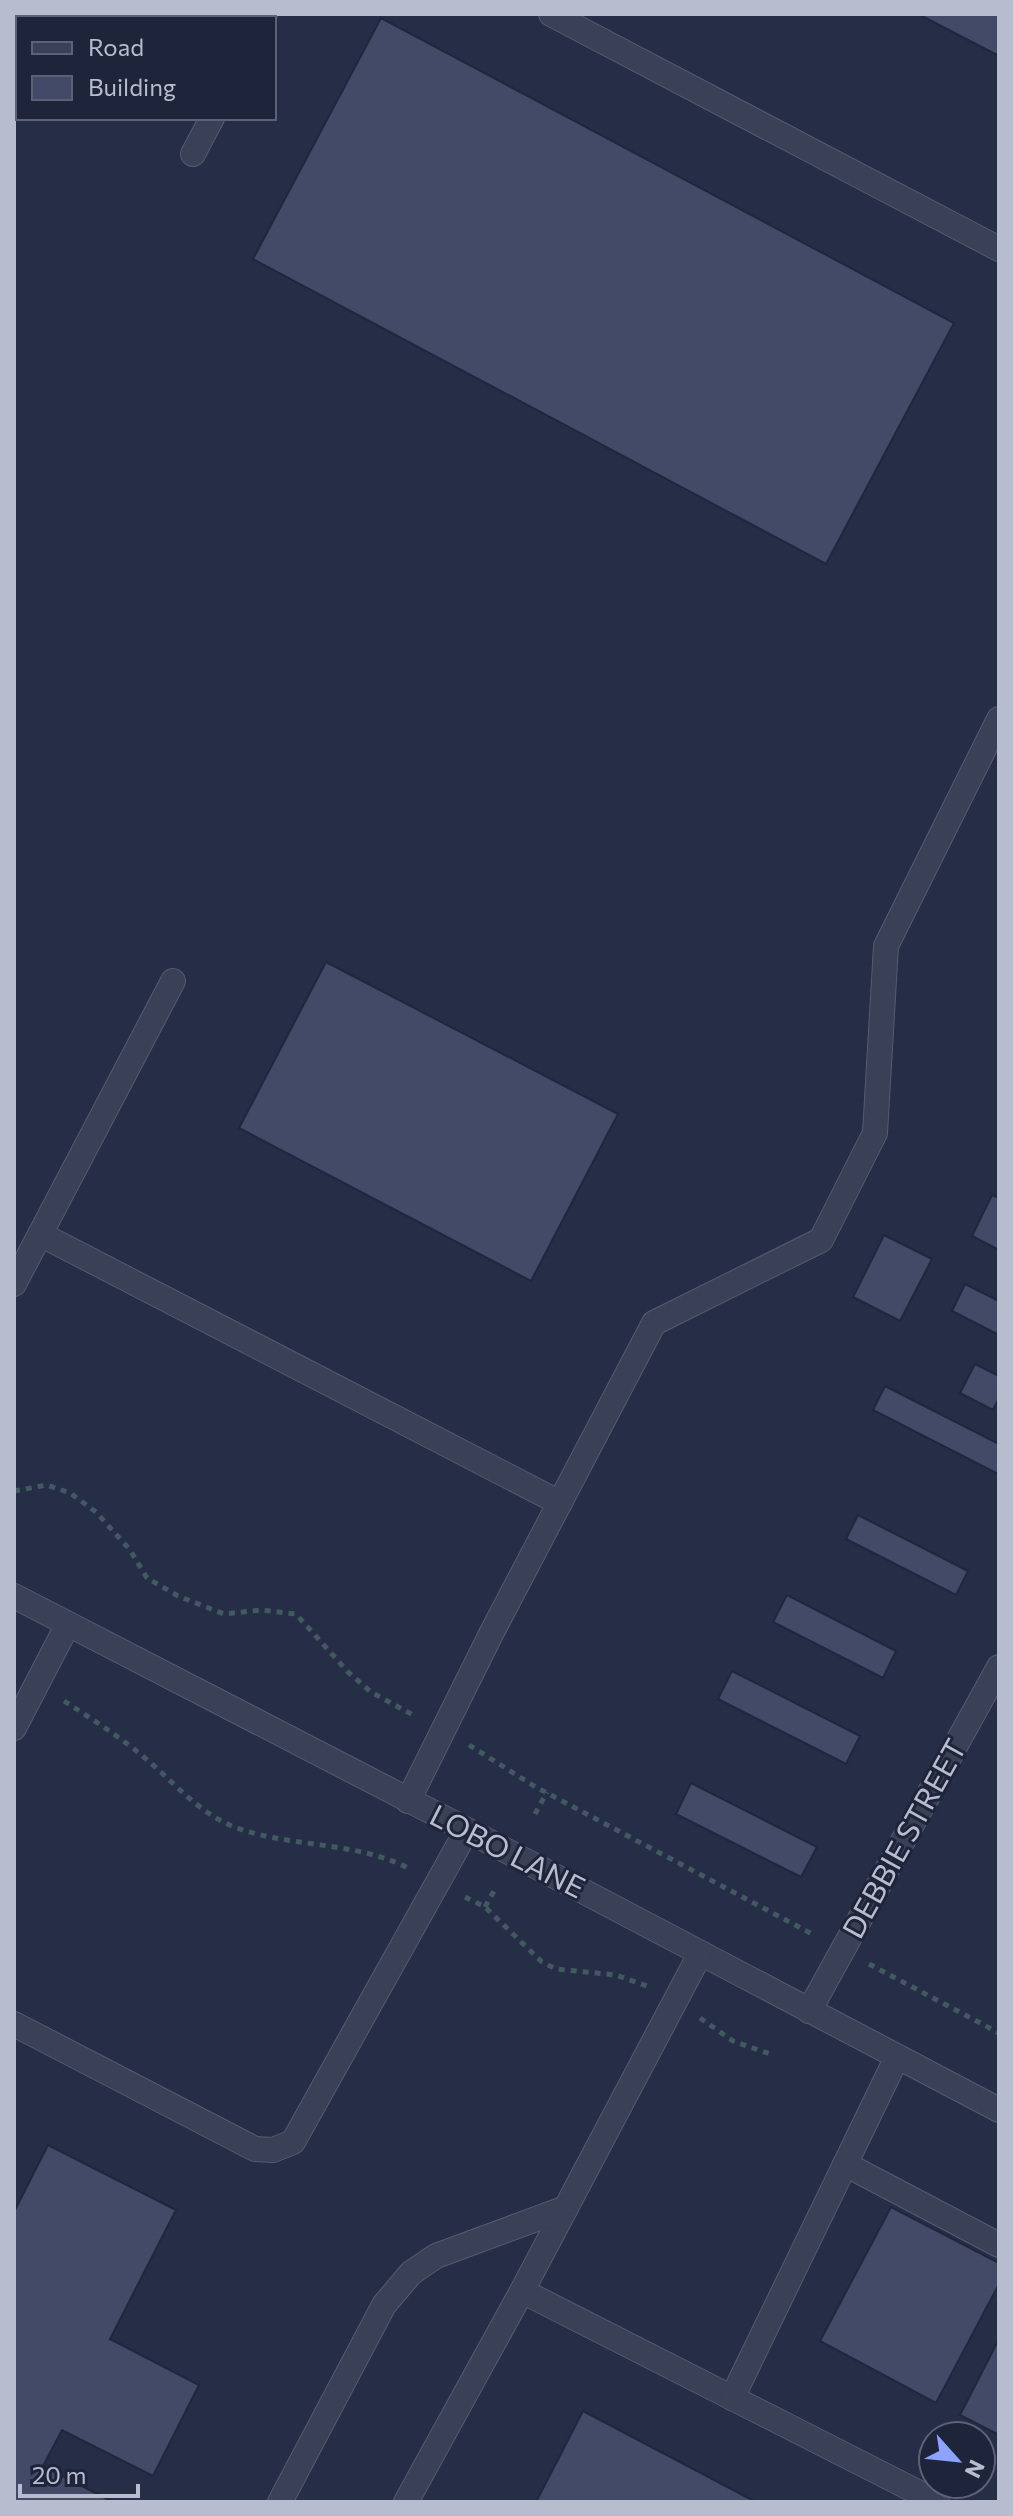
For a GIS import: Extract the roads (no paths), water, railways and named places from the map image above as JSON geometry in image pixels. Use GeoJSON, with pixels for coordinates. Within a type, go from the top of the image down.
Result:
{"type":"FeatureCollection","features":[{"type":"Feature","properties":{"kind":"street"},"geometry":{"type":"LineString","coordinates":[[551,14],[999,249]]}},
{"type":"Feature","properties":{"kind":"street"},"geometry":{"type":"LineString","coordinates":[[193,154],[211,120]]}},
{"type":"Feature","properties":{"kind":"street"},"geometry":{"type":"LineString","coordinates":[[408,1801],[654,1323],[821,1240],[875,1133],[886,946],[999,719]]}},
{"type":"Feature","properties":{"kind":"street"},"geometry":{"type":"LineString","coordinates":[[14,1284],[173,981]]}},
{"type":"Feature","properties":{"kind":"street"},"geometry":{"type":"LineString","coordinates":[[40,1234],[560,1503]]}},
{"type":"Feature","properties":{"kind":"street","name":"LOBO LANE"},"geometry":{"type":"LineString","coordinates":[[14,1596],[999,2110]]}},
{"type":"Feature","properties":{"kind":"street"},"geometry":{"type":"LineString","coordinates":[[14,1728],[68,1624]]}},
{"type":"Feature","properties":{"kind":"street","name":"DEBBIE STREET"},"geometry":{"type":"LineString","coordinates":[[809,2011],[999,1667]]}},
{"type":"Feature","properties":{"kind":"street"},"geometry":{"type":"LineString","coordinates":[[14,2024],[255,2149],[273,2150],[293,2142],[467,1830]]}},
{"type":"Feature","properties":{"kind":"street"},"geometry":{"type":"LineString","coordinates":[[406,2502],[522,2291],[700,1954]]}},
{"type":"Feature","properties":{"kind":"street"},"geometry":{"type":"LineString","coordinates":[[732,2398],[897,2057]]}},
{"type":"Feature","properties":{"kind":"street"},"geometry":{"type":"LineString","coordinates":[[845,2164],[999,2245]]}},
{"type":"Feature","properties":{"kind":"street"},"geometry":{"type":"LineString","coordinates":[[280,2502],[384,2305],[411,2273],[436,2256],[566,2208]]}},
{"type":"Feature","properties":{"kind":"street"},"geometry":{"type":"LineString","coordinates":[[522,2291],[937,2502]]}}]}
